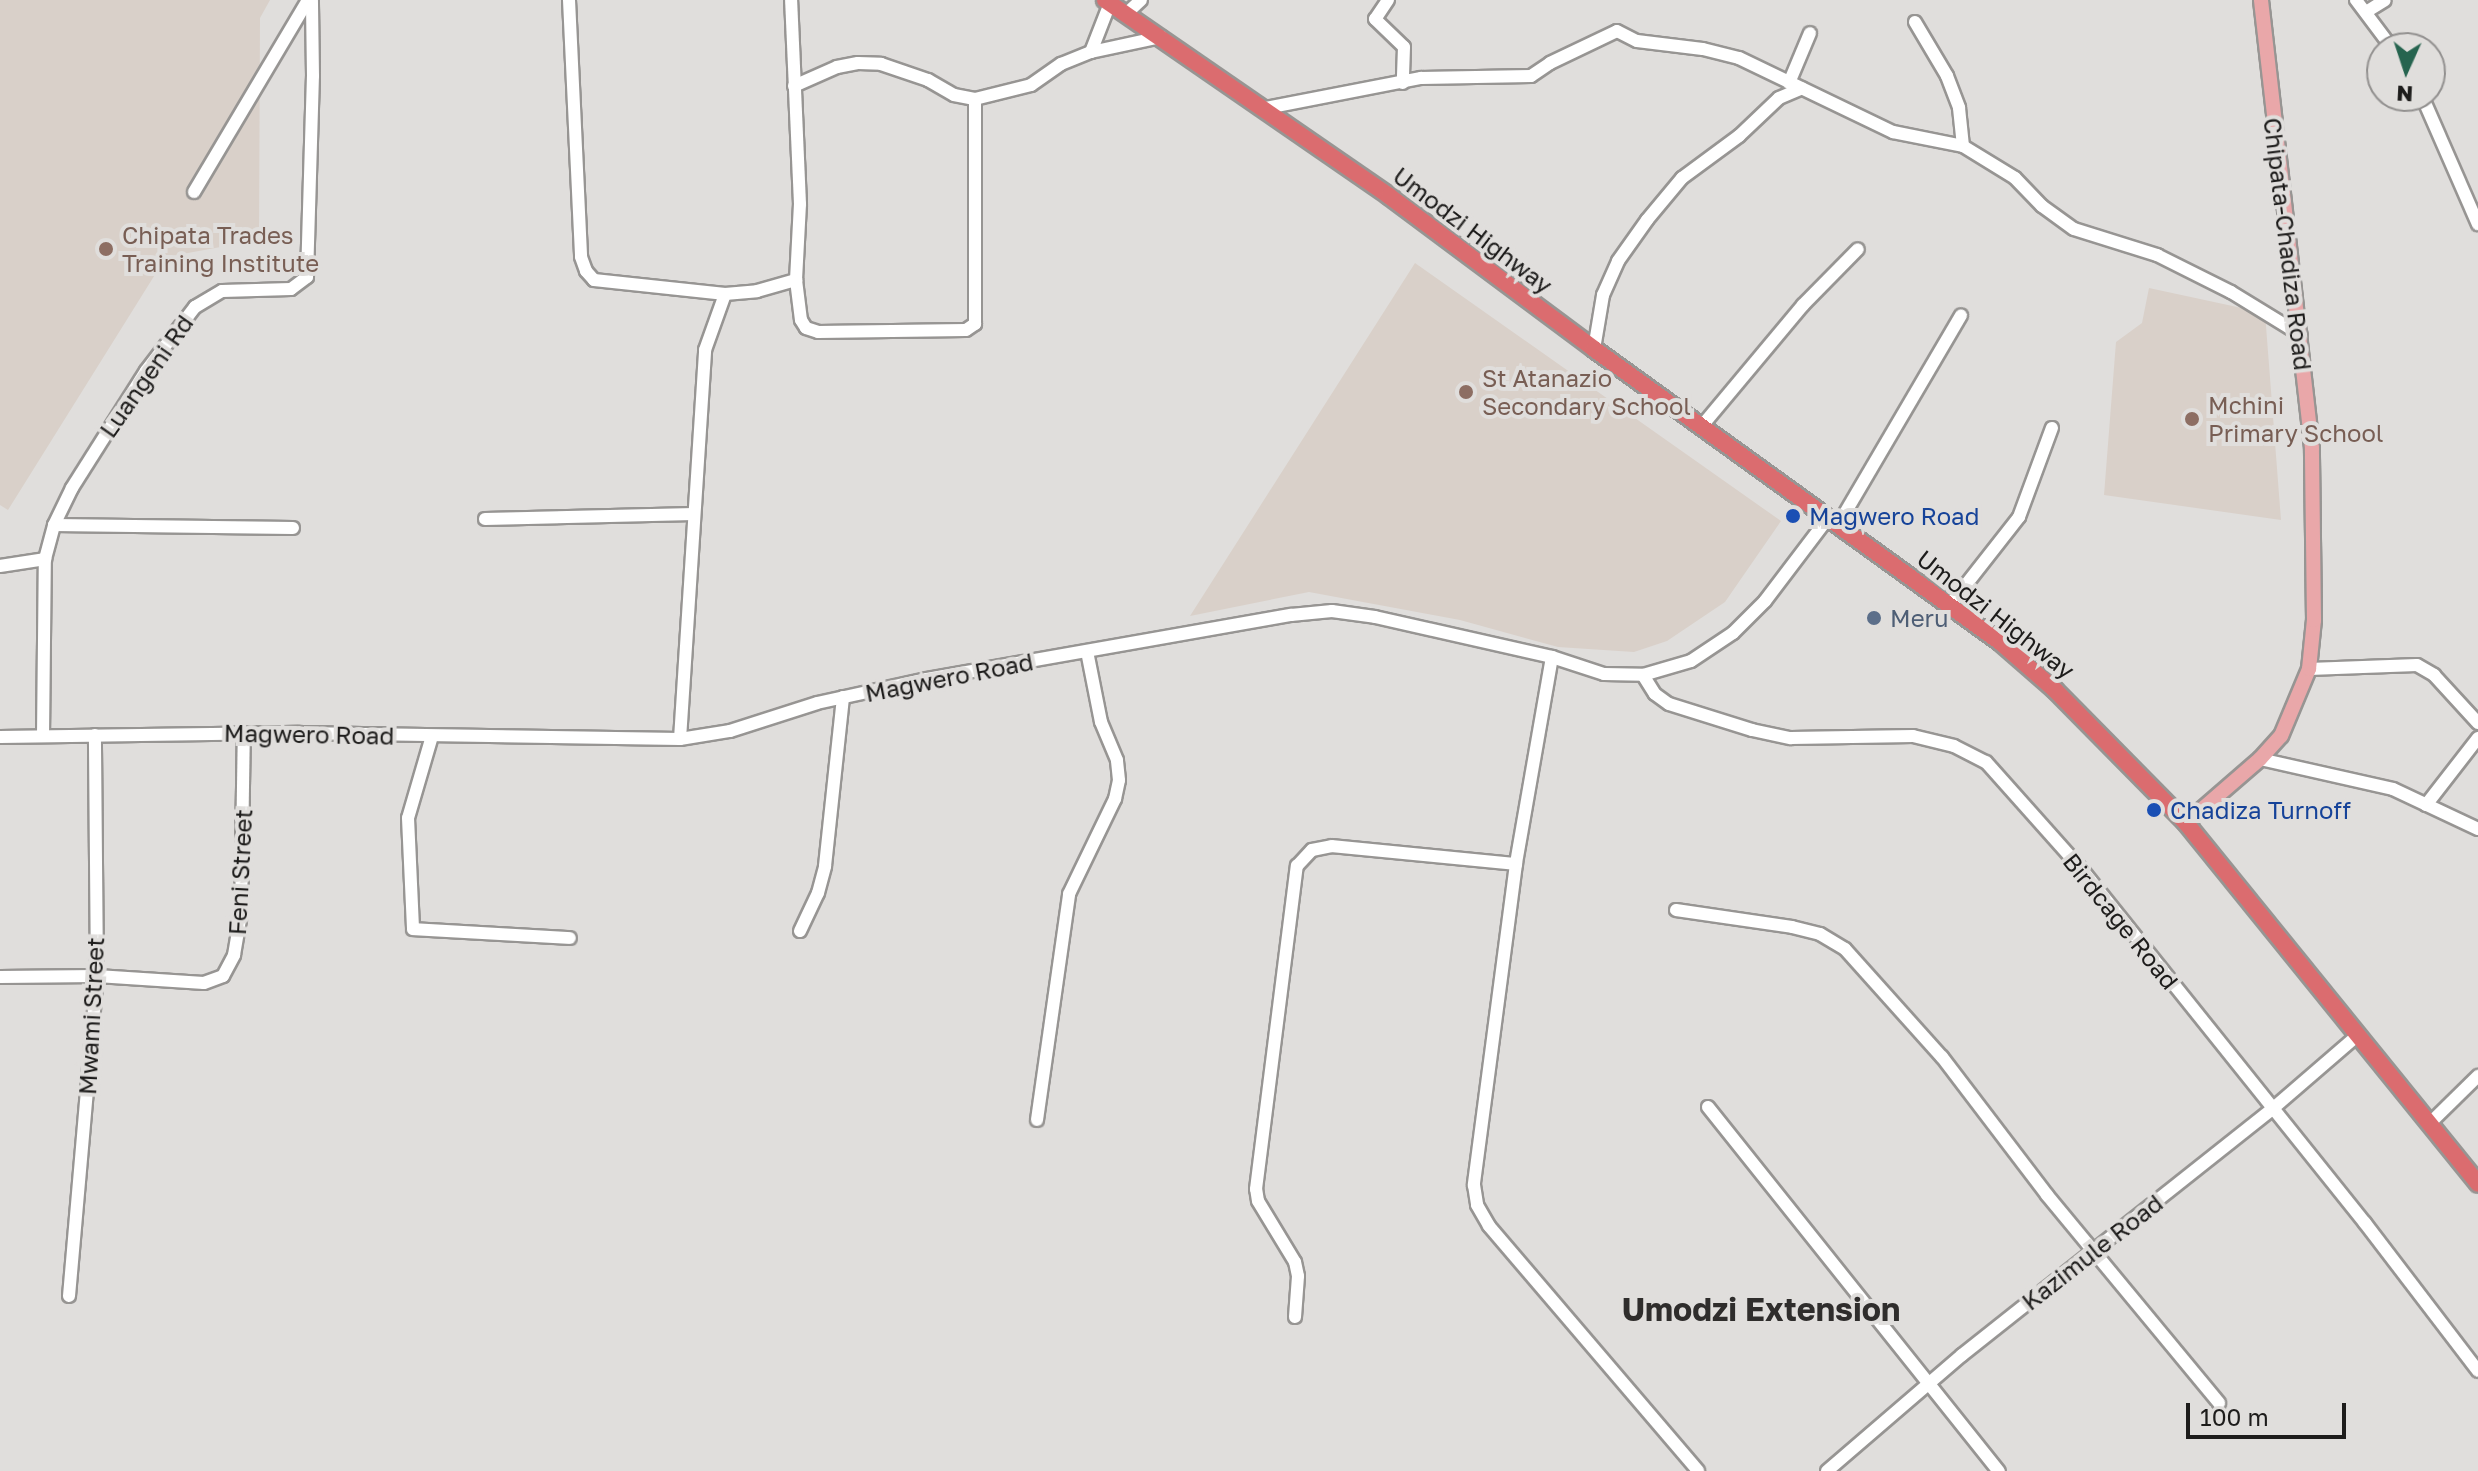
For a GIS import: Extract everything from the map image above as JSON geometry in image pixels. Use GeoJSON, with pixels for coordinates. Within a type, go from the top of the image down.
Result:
{"type":"FeatureCollection","features":[{"type":"Feature","properties":{"kind":"highway","name":"Umodzi Highway"},"geometry":{"type":"LineString","coordinates":[[1108,2],[1266,108],[1950,605],[2055,690],[2186,823],[2478,1184]]}},
{"type":"Feature","properties":{"kind":"main road","name":"Chipata-Chadiza Road"},"geometry":{"type":"LineString","coordinates":[[2186,823],[2260,759],[2281,736],[2309,669],[2315,542],[2312,448],[2261,0]]}},
{"type":"Feature","properties":{"kind":"street","name":"Luangeni Rd"},"geometry":{"type":"LineString","coordinates":[[194,192],[310,0]]}},
{"type":"Feature","properties":{"kind":"street","name":"Luangeni Rd"},"geometry":{"type":"LineString","coordinates":[[43,736],[45,559],[54,525],[77,478],[118,413],[195,307],[222,291],[291,289],[307,277],[313,76],[310,0]]}},
{"type":"Feature","properties":{"kind":"street"},"geometry":{"type":"LineString","coordinates":[[569,0],[581,257],[586,271],[594,280],[725,294],[757,291],[796,280]]}},
{"type":"Feature","properties":{"kind":"street"},"geometry":{"type":"LineString","coordinates":[[791,0],[800,204],[796,280],[801,320],[806,328],[818,332],[966,330],[975,324],[975,99]]}},
{"type":"Feature","properties":{"kind":"street"},"geometry":{"type":"LineString","coordinates":[[1127,13],[1141,0]]}},
{"type":"Feature","properties":{"kind":"street"},"geometry":{"type":"LineString","coordinates":[[1388,0],[1375,19],[1404,47],[1403,83]]}},
{"type":"Feature","properties":{"kind":"street"},"geometry":{"type":"LineString","coordinates":[[2356,0],[2380,32]]}},
{"type":"Feature","properties":{"kind":"street"},"geometry":{"type":"LineString","coordinates":[[2366,12],[2385,0]]}},
{"type":"Feature","properties":{"kind":"street"},"geometry":{"type":"LineString","coordinates":[[1091,52],[1108,2]]}},
{"type":"Feature","properties":{"kind":"street"},"geometry":{"type":"LineString","coordinates":[[1915,22],[1947,76],[1959,108],[1963,146]]}},
{"type":"Feature","properties":{"kind":"street"},"geometry":{"type":"LineString","coordinates":[[1266,108],[1452,75],[1531,76],[1550,63],[1617,31],[1637,41],[1739,58],[1893,132],[1963,146],[2015,178],[2042,206],[2074,229],[2157,255],[2231,292],[2301,335]]}},
{"type":"Feature","properties":{"kind":"street"},"geometry":{"type":"LineString","coordinates":[[1594,349],[1603,295],[1618,261],[1682,178],[1739,136],[1795,86],[1810,33]]}},
{"type":"Feature","properties":{"kind":"street"},"geometry":{"type":"LineString","coordinates":[[794,86],[837,67],[858,63],[881,64],[928,80],[954,95],[975,99],[1031,85],[1061,64],[1091,52],[1161,37]]}},
{"type":"Feature","properties":{"kind":"street"},"geometry":{"type":"LineString","coordinates":[[2429,112],[2478,224]]}},
{"type":"Feature","properties":{"kind":"street"},"geometry":{"type":"LineString","coordinates":[[1701,427],[1803,305],[1858,249]]}},
{"type":"Feature","properties":{"kind":"street"},"geometry":{"type":"LineString","coordinates":[[680,739],[705,350],[725,294]]}},
{"type":"Feature","properties":{"kind":"street","name":"Magwero Road"},"geometry":{"type":"LineString","coordinates":[[0,737],[244,733],[680,739],[730,731],[843,697],[1087,651],[1332,611],[1375,617],[1552,657],[1604,674],[1643,675],[1691,661],[1733,633],[1765,601],[1833,522],[1961,315]]}},
{"type":"Feature","properties":{"kind":"street"},"geometry":{"type":"LineString","coordinates":[[1950,605],[2019,517],[2052,428]]}},
{"type":"Feature","properties":{"kind":"street"},"geometry":{"type":"LineString","coordinates":[[485,519],[694,514]]}},
{"type":"Feature","properties":{"kind":"street"},"geometry":{"type":"LineString","coordinates":[[54,525],[293,528]]}},
{"type":"Feature","properties":{"kind":"street"},"geometry":{"type":"LineString","coordinates":[[0,566],[45,559]]}},
{"type":"Feature","properties":{"kind":"street"},"geometry":{"type":"LineString","coordinates":[[1037,1120],[1069,894],[1115,799],[1119,780],[1117,760],[1101,722],[1087,651]]}},
{"type":"Feature","properties":{"kind":"street"},"geometry":{"type":"LineString","coordinates":[[1552,657],[1516,864],[1474,1185],[1477,1205],[1508,1249],[1698,1471]]}},
{"type":"Feature","properties":{"kind":"street"},"geometry":{"type":"LineString","coordinates":[[2309,669],[2417,665],[2434,675],[2478,723]]}},
{"type":"Feature","properties":{"kind":"street","name":"Birdcage Road"},"geometry":{"type":"LineString","coordinates":[[1643,675],[1655,694],[1669,704],[1752,730],[1791,738],[1913,736],[1954,746],[1986,762],[2083,871],[2271,1110],[2365,1223],[2478,1371]]}},
{"type":"Feature","properties":{"kind":"street"},"geometry":{"type":"LineString","coordinates":[[800,931],[818,893],[825,866],[843,697]]}},
{"type":"Feature","properties":{"kind":"street","name":"Feni Street"},"geometry":{"type":"LineString","coordinates":[[0,977],[97,976],[204,983],[217,979],[227,970],[234,955],[241,914],[244,733]]}},
{"type":"Feature","properties":{"kind":"street","name":"Mwami Street"},"geometry":{"type":"LineString","coordinates":[[69,1296],[97,976],[95,735]]}},
{"type":"Feature","properties":{"kind":"street"},"geometry":{"type":"LineString","coordinates":[[432,736],[408,818],[411,926],[417,931],[570,938]]}},
{"type":"Feature","properties":{"kind":"street"},"geometry":{"type":"LineString","coordinates":[[2426,805],[2478,738]]}},
{"type":"Feature","properties":{"kind":"street"},"geometry":{"type":"LineString","coordinates":[[2260,759],[2393,789],[2478,829]]}},
{"type":"Feature","properties":{"kind":"street"},"geometry":{"type":"LineString","coordinates":[[1295,1317],[1298,1276],[1295,1262],[1258,1201],[1256,1189],[1297,866],[1312,850],[1332,846],[1516,864]]}},
{"type":"Feature","properties":{"kind":"street"},"geometry":{"type":"LineString","coordinates":[[1676,910],[1792,927],[1820,934],[1845,949],[1942,1057],[2047,1195],[2095,1249],[2219,1403]]}},
{"type":"Feature","properties":{"kind":"street","name":"Kazimule Road"},"geometry":{"type":"LineString","coordinates":[[1827,1471],[2095,1249],[2271,1110],[2358,1035]]}},
{"type":"Feature","properties":{"kind":"street"},"geometry":{"type":"LineString","coordinates":[[2429,1124],[2478,1076]]}},
{"type":"Feature","properties":{"kind":"street"},"geometry":{"type":"LineString","coordinates":[[1708,1107],[1791,1206],[1928,1385],[1999,1471]]}},
{"type":"Feature","properties":{"kind":"shaded area","name":"Chipata Trades Training Institute"},"geometry":{"type":"Polygon","coordinates":[[[0,0],[270,0],[260,18],[259,240],[166,257],[8,510],[0,505],[0,0]]]}},
{"type":"Feature","properties":{"kind":"shaded area","name":"St Atanazio Secondary School"},"geometry":{"type":"Polygon","coordinates":[[[1415,263],[1781,521],[1725,602],[1667,641],[1634,652],[1558,647],[1460,620],[1309,592],[1190,616],[1415,263]]]}},
{"type":"Feature","properties":{"kind":"shaded area","name":"Mchini Primary School"},"geometry":{"type":"Polygon","coordinates":[[[2149,288],[2265,313],[2281,520],[2104,495],[2116,342],[2142,323],[2149,288]]]}},
{"type":"Feature","properties":{"kind":"place","name":"Chipata Trades Training Institute"},"geometry":{"type":"Point","coordinates":[106,249]}},
{"type":"Feature","properties":{"kind":"place","name":"St Atanazio Secondary School"},"geometry":{"type":"Point","coordinates":[1466,392]}},
{"type":"Feature","properties":{"kind":"place","name":"Mchini Primary School"},"geometry":{"type":"Point","coordinates":[2192,419]}},
{"type":"Feature","properties":{"kind":"place","name":"Magwero Road"},"geometry":{"type":"Point","coordinates":[1793,516]}},
{"type":"Feature","properties":{"kind":"place","name":"Meru"},"geometry":{"type":"Point","coordinates":[1874,618]}},
{"type":"Feature","properties":{"kind":"place","name":"Chadiza Turnoff"},"geometry":{"type":"Point","coordinates":[2154,810]}},
{"type":"Feature","properties":{"kind":"district","name":"Umodzi Extension"},"geometry":{"type":"Point","coordinates":[1761,1309]}}]}
